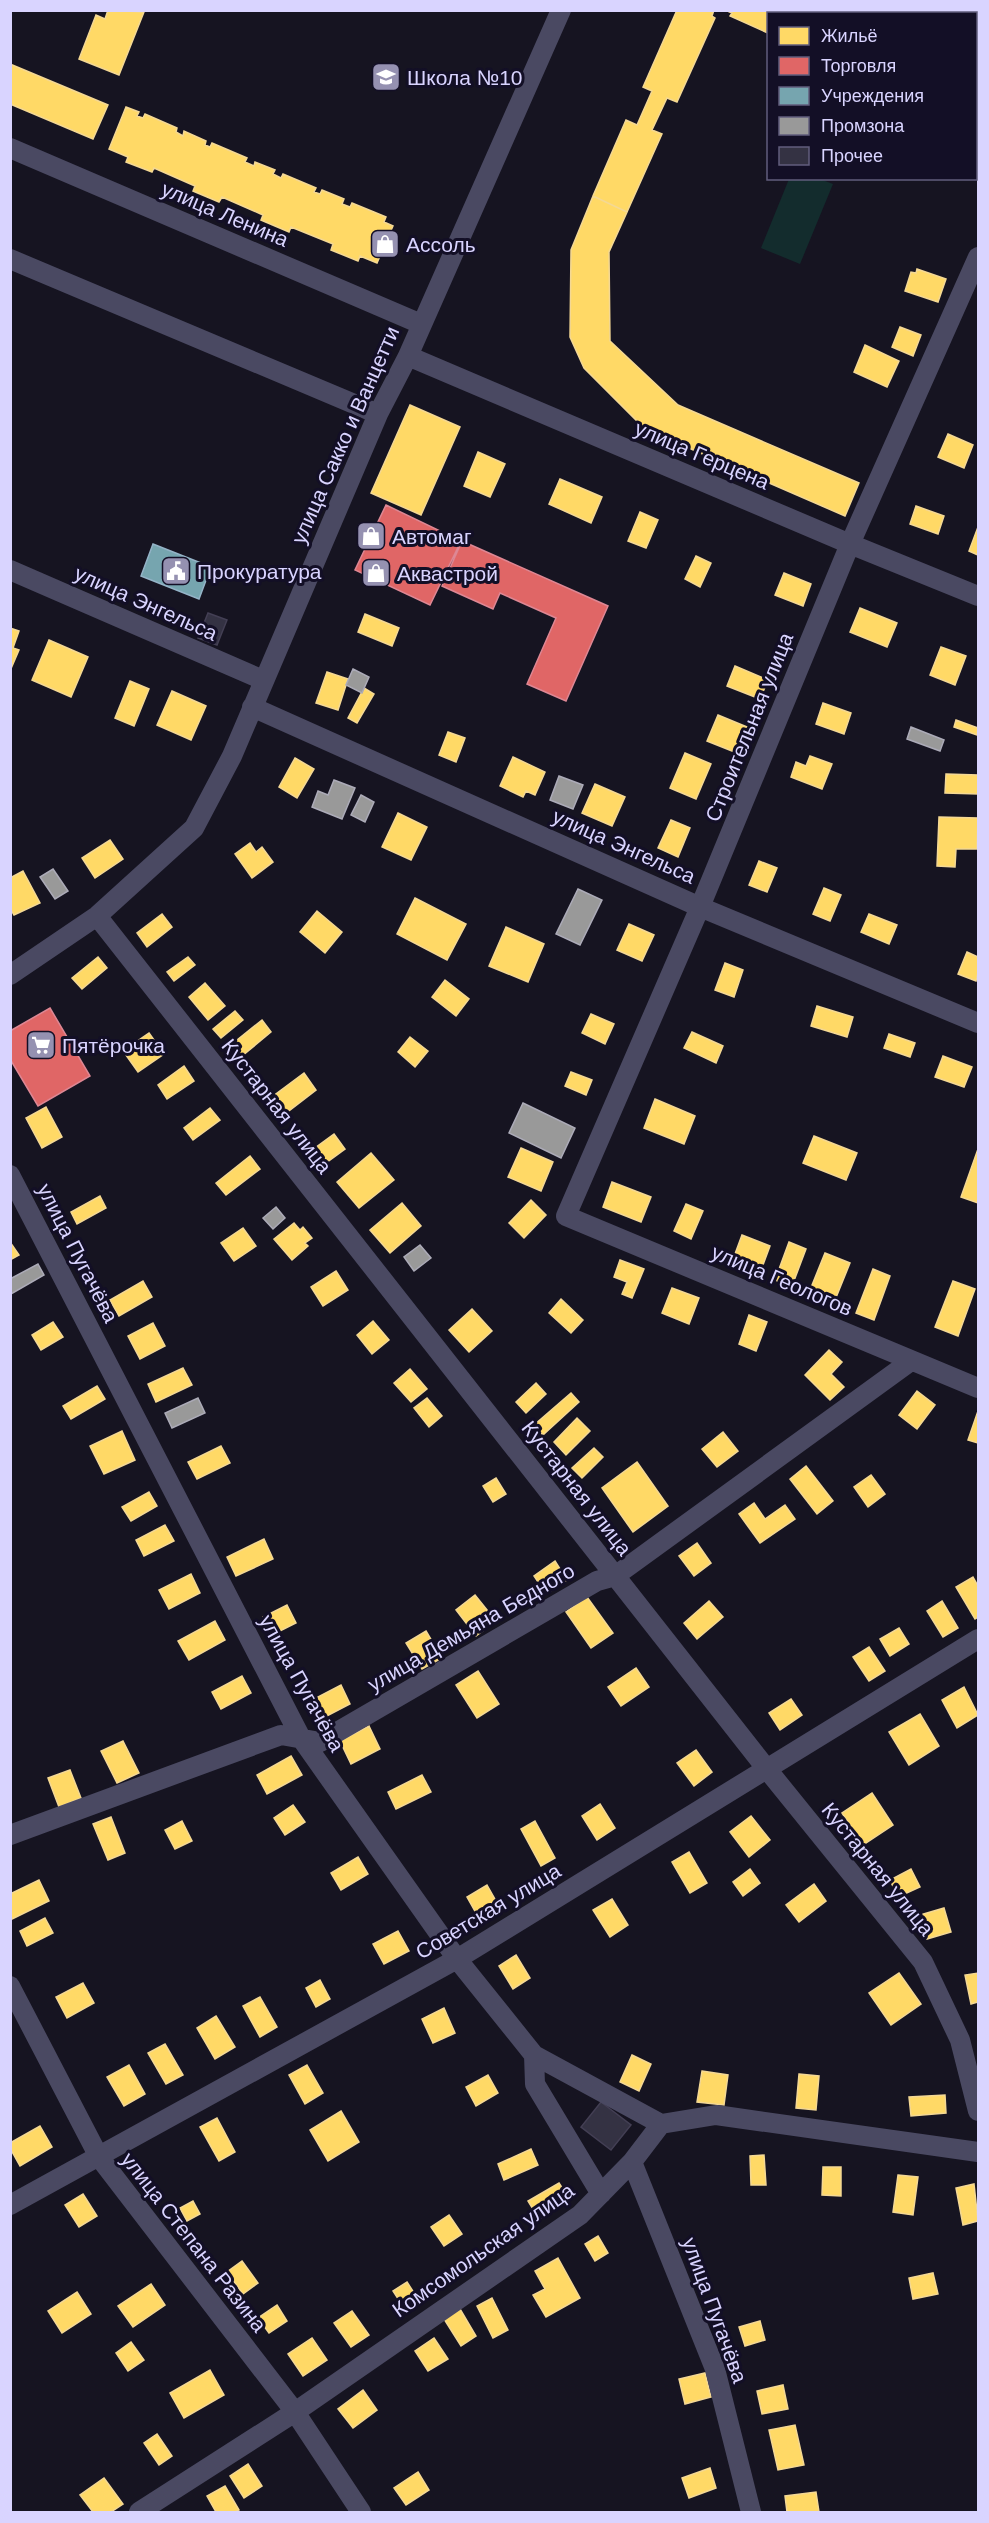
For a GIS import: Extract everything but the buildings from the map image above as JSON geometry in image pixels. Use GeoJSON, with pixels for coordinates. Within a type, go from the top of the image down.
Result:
{"type":"FeatureCollection","features":[{"type":"Feature","properties":{"kind":"street","name":"улица Сакко и Ванцетти"},"geometry":{"type":"LineString","coordinates":[[10,975],[97,915],[194,828],[232,756],[378,414],[408,356],[561,10]]}},
{"type":"Feature","properties":{"kind":"street","name":"улица Ленина"},"geometry":{"type":"LineString","coordinates":[[10,148],[421,324]]}},
{"type":"Feature","properties":{"kind":"street","name":"Строительная улица"},"geometry":{"type":"LineString","coordinates":[[566,1216],[700,907],[850,544],[978,257]]}},
{"type":"Feature","properties":{"kind":"street"},"geometry":{"type":"LineString","coordinates":[[10,259],[378,414]]}},
{"type":"Feature","properties":{"kind":"street","name":"улица Герцена"},"geometry":{"type":"LineString","coordinates":[[408,356],[978,596]]}},
{"type":"Feature","properties":{"kind":"street","name":"улица Энгельса"},"geometry":{"type":"LineString","coordinates":[[10,570],[263,680]]}},
{"type":"Feature","properties":{"kind":"street","name":"улица Энгельса"},"geometry":{"type":"LineString","coordinates":[[252,707],[700,907],[978,1023]]}},
{"type":"Feature","properties":{"kind":"street","name":"Кустарная улица"},"geometry":{"type":"LineString","coordinates":[[97,915],[766,1768],[923,1962],[960,2040],[978,2111]]}},
{"type":"Feature","properties":{"kind":"street","name":"улица Пугачёва"},"geometry":{"type":"LineString","coordinates":[[10,1175],[301,1738],[458,1959],[534,2055],[661,2124]]}},
{"type":"Feature","properties":{"kind":"street","name":"улица Геологов"},"geometry":{"type":"LineString","coordinates":[[566,1216],[978,1388]]}},
{"type":"Feature","properties":{"kind":"street","name":"улица Демьяна Бедного"},"geometry":{"type":"LineString","coordinates":[[10,1835],[281,1735],[320,1742],[597,1581],[615,1576],[911,1361]]}},
{"type":"Feature","properties":{"kind":"street","name":"Советская улица"},"geometry":{"type":"LineString","coordinates":[[10,2205],[458,1959],[978,1639]]}},
{"type":"Feature","properties":{"kind":"street","name":"улица Степана Разина"},"geometry":{"type":"LineString","coordinates":[[10,1986],[99,2157],[295,2412],[361,2512]]}},
{"type":"Feature","properties":{"kind":"street"},"geometry":{"type":"LineString","coordinates":[[534,2055],[534,2084],[601,2194]]}},
{"type":"Feature","properties":{"kind":"street"},"geometry":{"type":"LineString","coordinates":[[661,2124],[716,2115],[978,2152]]}},
{"type":"Feature","properties":{"kind":"street","name":"Комсомольская улица"},"geometry":{"type":"LineString","coordinates":[[139,2512],[295,2412],[580,2215],[632,2162],[661,2124]]}},
{"type":"Feature","properties":{"kind":"street","name":"улица Пугачёва"},"geometry":{"type":"LineString","coordinates":[[632,2162],[715,2369],[752,2512]]}},
{"type":"Feature","properties":{"kind":"green space"},"geometry":{"type":"Polygon","coordinates":[[[789,180],[823,180],[833,184],[800,264],[761,248],[789,180]]]}},
{"type":"Feature","properties":{"kind":"place","name":"Школа №10"},"geometry":{"type":"Point","coordinates":[386,77]}},
{"type":"Feature","properties":{"kind":"place","name":"Ассоль"},"geometry":{"type":"Point","coordinates":[385,244]}},
{"type":"Feature","properties":{"kind":"place","name":"Автомаг"},"geometry":{"type":"Point","coordinates":[371,536]}},
{"type":"Feature","properties":{"kind":"place","name":"Прокуратура"},"geometry":{"type":"Point","coordinates":[176,571]}},
{"type":"Feature","properties":{"kind":"place","name":"Аквастрой"},"geometry":{"type":"Point","coordinates":[376,573]}},
{"type":"Feature","properties":{"kind":"place","name":"Пятёрочка"},"geometry":{"type":"Point","coordinates":[41,1045]}}]}
